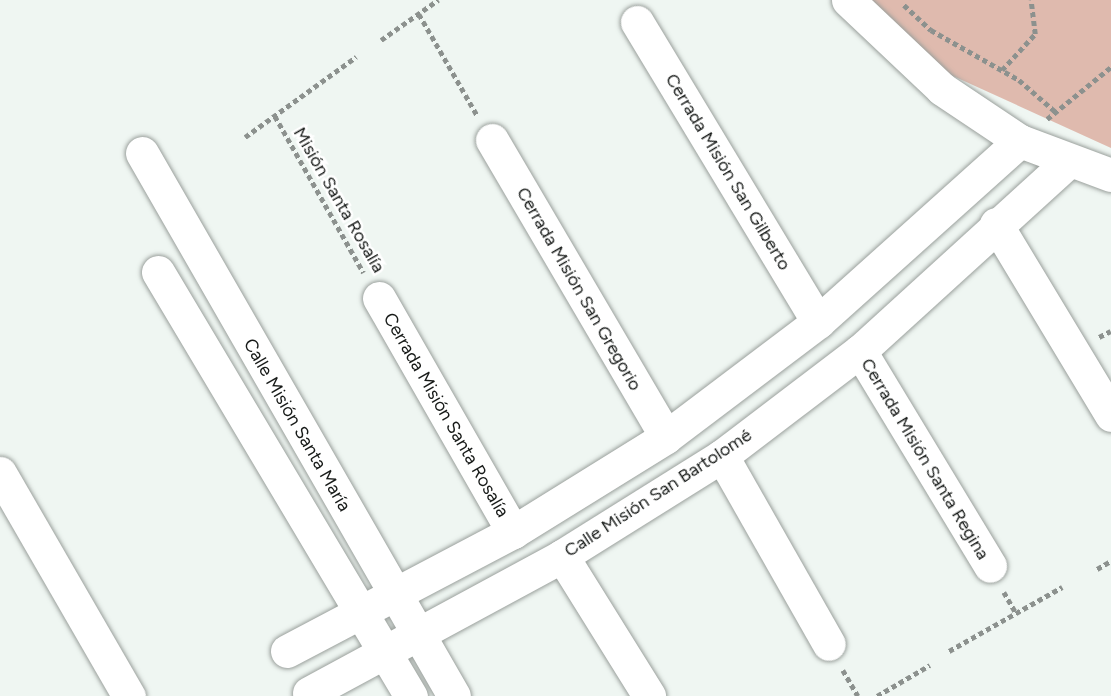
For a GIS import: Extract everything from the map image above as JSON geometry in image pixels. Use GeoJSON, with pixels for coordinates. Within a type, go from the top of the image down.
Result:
{"type":"FeatureCollection","features":[{"type":"Feature","properties":{"kind":"street"},"geometry":{"type":"LineString","coordinates":[[848,0],[942,89],[1020,141],[1068,162],[1111,174]]}},
{"type":"Feature","properties":{"kind":"street","name":"Cerrada Misión San Gilberto"},"geometry":{"type":"LineString","coordinates":[[637,22],[818,322]]}},
{"type":"Feature","properties":{"kind":"street","name":"Cerrada Misión San Gregorio"},"geometry":{"type":"LineString","coordinates":[[492,140],[666,438]]}},
{"type":"Feature","properties":{"kind":"street"},"geometry":{"type":"LineString","coordinates":[[287,651],[363,614],[394,594],[513,532],[666,438],[818,322],[1020,141]]}},
{"type":"Feature","properties":{"kind":"street","name":"Calle Misión Santa María"},"geometry":{"type":"LineString","coordinates":[[142,153],[454,696]]}},
{"type":"Feature","properties":{"kind":"street","name":"Calle Misión San Bartolomé"},"geometry":{"type":"LineString","coordinates":[[309,693],[387,656],[418,635],[562,556],[722,456],[860,351],[1068,162]]}},
{"type":"Feature","properties":{"kind":"street"},"geometry":{"type":"LineString","coordinates":[[996,225],[1111,415]]}},
{"type":"Feature","properties":{"kind":"street"},"geometry":{"type":"LineString","coordinates":[[158,272],[411,696]]}},
{"type":"Feature","properties":{"kind":"street","name":"Cerrada Misión Santa Rosalía"},"geometry":{"type":"LineString","coordinates":[[379,298],[513,532]]}},
{"type":"Feature","properties":{"kind":"street","name":"Cerrada Misión Santa Regina"},"geometry":{"type":"LineString","coordinates":[[860,351],[990,566]]}},
{"type":"Feature","properties":{"kind":"street"},"geometry":{"type":"LineString","coordinates":[[722,456],[829,644]]}},
{"type":"Feature","properties":{"kind":"street"},"geometry":{"type":"LineString","coordinates":[[0,473],[130,696]]}},
{"type":"Feature","properties":{"kind":"street"},"geometry":{"type":"LineString","coordinates":[[562,556],[649,696]]}},
{"type":"Feature","properties":{"kind":"path"},"geometry":{"type":"LineString","coordinates":[[381,40],[438,0]]}},
{"type":"Feature","properties":{"kind":"path"},"geometry":{"type":"LineString","coordinates":[[898,0],[931,30],[1002,70],[1056,112]]}},
{"type":"Feature","properties":{"kind":"path"},"geometry":{"type":"LineString","coordinates":[[1002,70],[1035,34],[1031,0]]}},
{"type":"Feature","properties":{"kind":"path"},"geometry":{"type":"LineString","coordinates":[[419,14],[492,140]]}},
{"type":"Feature","properties":{"kind":"path","name":"Misión Santa Rosalía"},"geometry":{"type":"LineString","coordinates":[[244,137],[356,57]]}},
{"type":"Feature","properties":{"kind":"path"},"geometry":{"type":"LineString","coordinates":[[1020,141],[1111,66]]}},
{"type":"Feature","properties":{"kind":"path","name":"Misión Santa Rosalía"},"geometry":{"type":"LineString","coordinates":[[275,116],[379,298]]}},
{"type":"Feature","properties":{"kind":"path"},"geometry":{"type":"LineString","coordinates":[[1097,569],[1111,561]]}},
{"type":"Feature","properties":{"kind":"path"},"geometry":{"type":"LineString","coordinates":[[949,651],[1062,587]]}},
{"type":"Feature","properties":{"kind":"path"},"geometry":{"type":"LineString","coordinates":[[877,696],[930,665]]}},
{"type":"Feature","properties":{"kind":"shaded area"},"geometry":{"type":"Polygon","coordinates":[[[866,0],[1111,0],[1111,148],[953,76],[922,55],[866,0]]]}}]}
